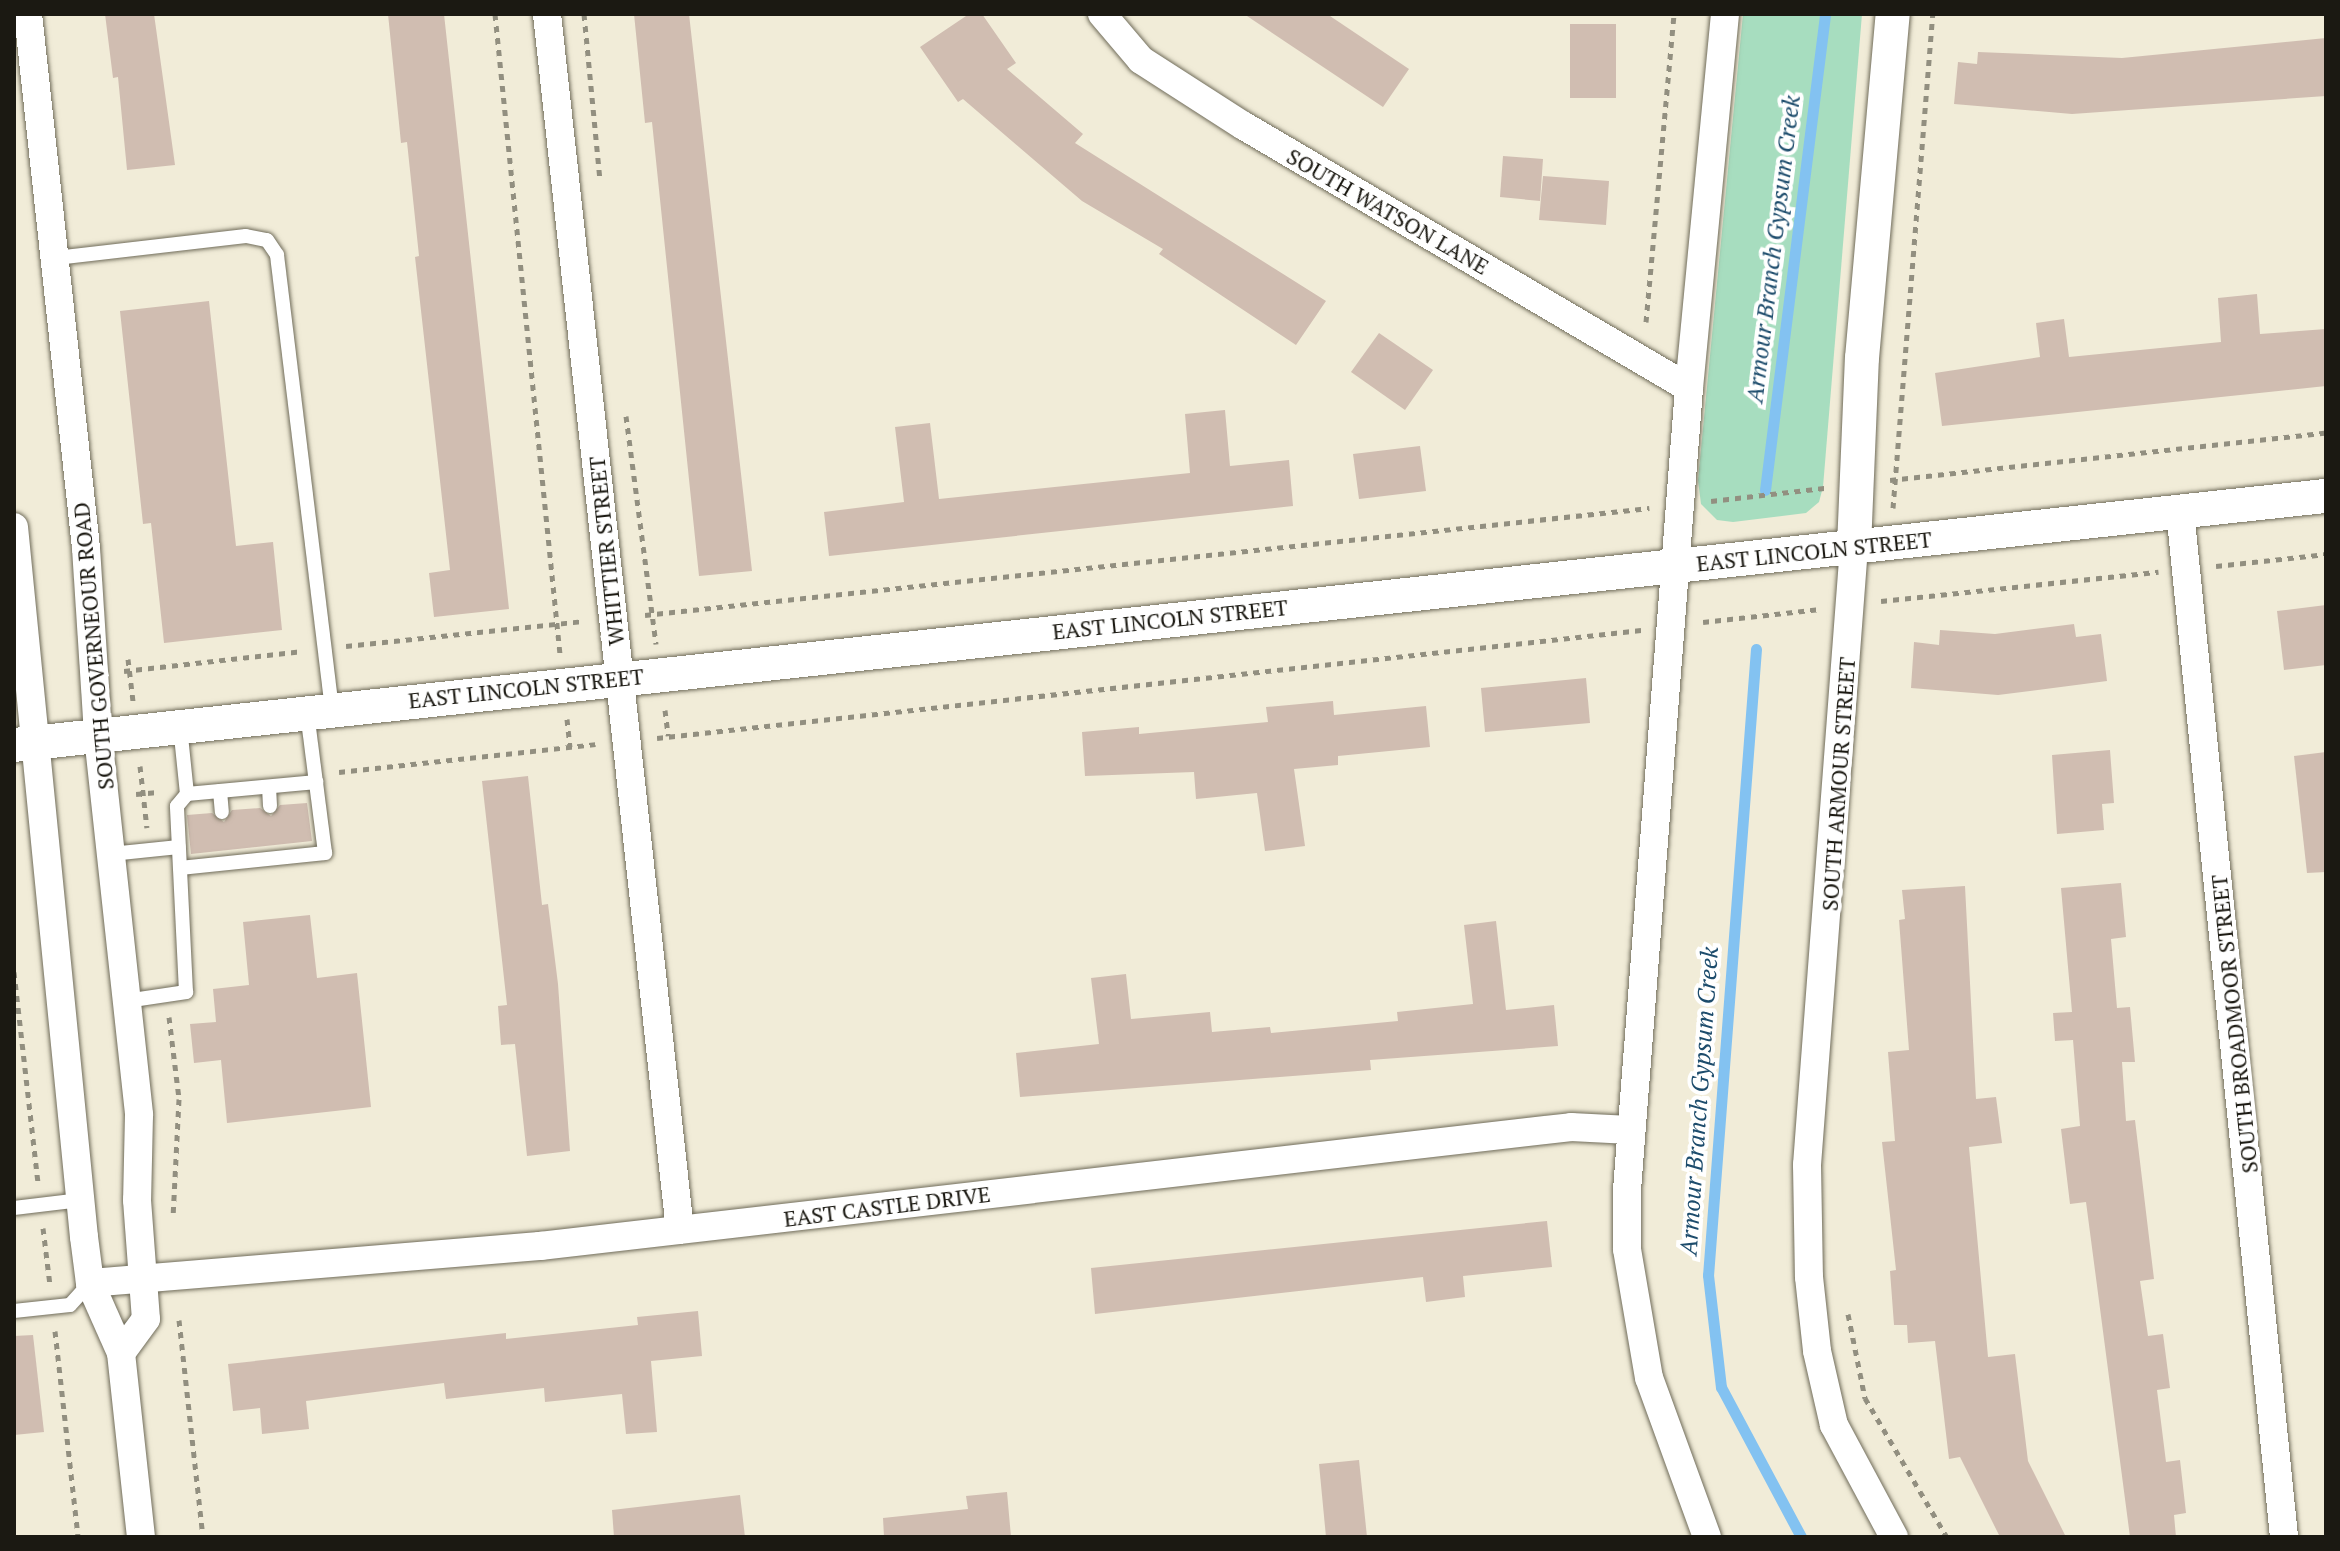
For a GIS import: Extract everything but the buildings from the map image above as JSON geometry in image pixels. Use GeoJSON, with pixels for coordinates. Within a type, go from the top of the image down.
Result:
{"type":"FeatureCollection","features":[{"type":"Feature","properties":{"kind":"street","name":"SOUTH GOVERNEOUR ROAD"},"geometry":{"type":"LineString","coordinates":[[28,14],[56,258],[95,674],[98,736],[139,1115],[142,1279]]}},
{"type":"Feature","properties":{"kind":"street","name":"WHITTIER STREET"},"geometry":{"type":"LineString","coordinates":[[547,14],[680,1230]]}},
{"type":"Feature","properties":{"kind":"street","name":"SOUTH WATSON LANE"},"geometry":{"type":"LineString","coordinates":[[1102,14],[1141,60],[1244,126],[1689,388]]}},
{"type":"Feature","properties":{"kind":"street"},"geometry":{"type":"LineString","coordinates":[[1707,1537],[1668,1441],[1634,1310],[1627,1249],[1630,1130],[1669,626],[1725,14]]}},
{"type":"Feature","properties":{"kind":"street","name":"SOUTH ARMOUR STREET"},"geometry":{"type":"LineString","coordinates":[[1893,14],[1862,358],[1854,547],[1807,1165],[1809,1277],[1817,1351],[1834,1425],[1894,1537]]}},
{"type":"Feature","properties":{"kind":"street","name":"EAST LINCOLN STREET"},"geometry":{"type":"LineString","coordinates":[[26,743],[2326,496]]}},
{"type":"Feature","properties":{"kind":"street","name":"SOUTH BROADMOOR STREET"},"geometry":{"type":"LineString","coordinates":[[2180,511],[2284,1537]]}},
{"type":"Feature","properties":{"kind":"street"},"geometry":{"type":"LineString","coordinates":[[14,527],[26,743],[90,1283],[121,1353],[141,1537]]}},
{"type":"Feature","properties":{"kind":"street","name":"EAST CASTLE DRIVE"},"geometry":{"type":"LineString","coordinates":[[90,1283],[680,1230],[1571,1127],[1630,1130]]}},
{"type":"Feature","properties":{"kind":"street"},"geometry":{"type":"LineString","coordinates":[[121,1353],[146,1319],[142,1279]]}},
{"type":"Feature","properties":{"kind":"lane"},"geometry":{"type":"LineString","coordinates":[[56,258],[246,236],[267,240],[277,255],[325,648],[316,778],[325,853],[276,852],[227,856],[180,868]]}},
{"type":"Feature","properties":{"kind":"lane"},"geometry":{"type":"LineString","coordinates":[[126,1001],[186,992],[177,806],[187,791],[180,726]]}},
{"type":"Feature","properties":{"kind":"lane"},"geometry":{"type":"LineString","coordinates":[[187,791],[269,787],[316,778]]}},
{"type":"Feature","properties":{"kind":"lane"},"geometry":{"type":"LineString","coordinates":[[269,787],[270,806]]}},
{"type":"Feature","properties":{"kind":"lane"},"geometry":{"type":"LineString","coordinates":[[220,791],[222,812]]}},
{"type":"Feature","properties":{"kind":"lane"},"geometry":{"type":"LineString","coordinates":[[111,854],[179,847]]}},
{"type":"Feature","properties":{"kind":"lane"},"geometry":{"type":"LineString","coordinates":[[14,1208],[81,1200]]}},
{"type":"Feature","properties":{"kind":"lane"},"geometry":{"type":"LineString","coordinates":[[14,1311],[70,1305],[90,1283]]}},
{"type":"Feature","properties":{"kind":"path"},"geometry":{"type":"LineString","coordinates":[[495,14],[570,747]]}},
{"type":"Feature","properties":{"kind":"path"},"geometry":{"type":"LineString","coordinates":[[584,14],[601,182]]}},
{"type":"Feature","properties":{"kind":"path"},"geometry":{"type":"LineString","coordinates":[[1646,322],[1674,14]]}},
{"type":"Feature","properties":{"kind":"path"},"geometry":{"type":"LineString","coordinates":[[1879,615],[1898,479],[1933,14]]}},
{"type":"Feature","properties":{"kind":"path"},"geometry":{"type":"LineString","coordinates":[[626,413],[668,736]]}},
{"type":"Feature","properties":{"kind":"path"},"geometry":{"type":"LineString","coordinates":[[95,674],[2326,433]]}},
{"type":"Feature","properties":{"kind":"path"},"geometry":{"type":"LineString","coordinates":[[316,778],[668,736],[2326,554]]}},
{"type":"Feature","properties":{"kind":"path"},"geometry":{"type":"LineString","coordinates":[[105,797],[187,791]]}},
{"type":"Feature","properties":{"kind":"path"},"geometry":{"type":"LineString","coordinates":[[14,972],[78,1537]]}},
{"type":"Feature","properties":{"kind":"path"},"geometry":{"type":"LineString","coordinates":[[1847,1307],[1865,1398],[1947,1537]]}},
{"type":"Feature","properties":{"kind":"green space"},"geometry":{"type":"Polygon","coordinates":[[[1743,14],[1862,14],[1823,487],[1819,502],[1806,513],[1733,522],[1717,520],[1701,504],[1698,480],[1743,14]]]}},
{"type":"Feature","properties":{"kind":"waterway","name":"Armour Branch Gypsum Creek"},"geometry":{"type":"LineString","coordinates":[[1765,490],[1825,14]]}},
{"type":"Feature","properties":{"kind":"waterway","name":"Armour Branch Gypsum Creek"},"geometry":{"type":"LineString","coordinates":[[1756,649],[1708,1275],[1721,1387],[1801,1537]]}}]}
